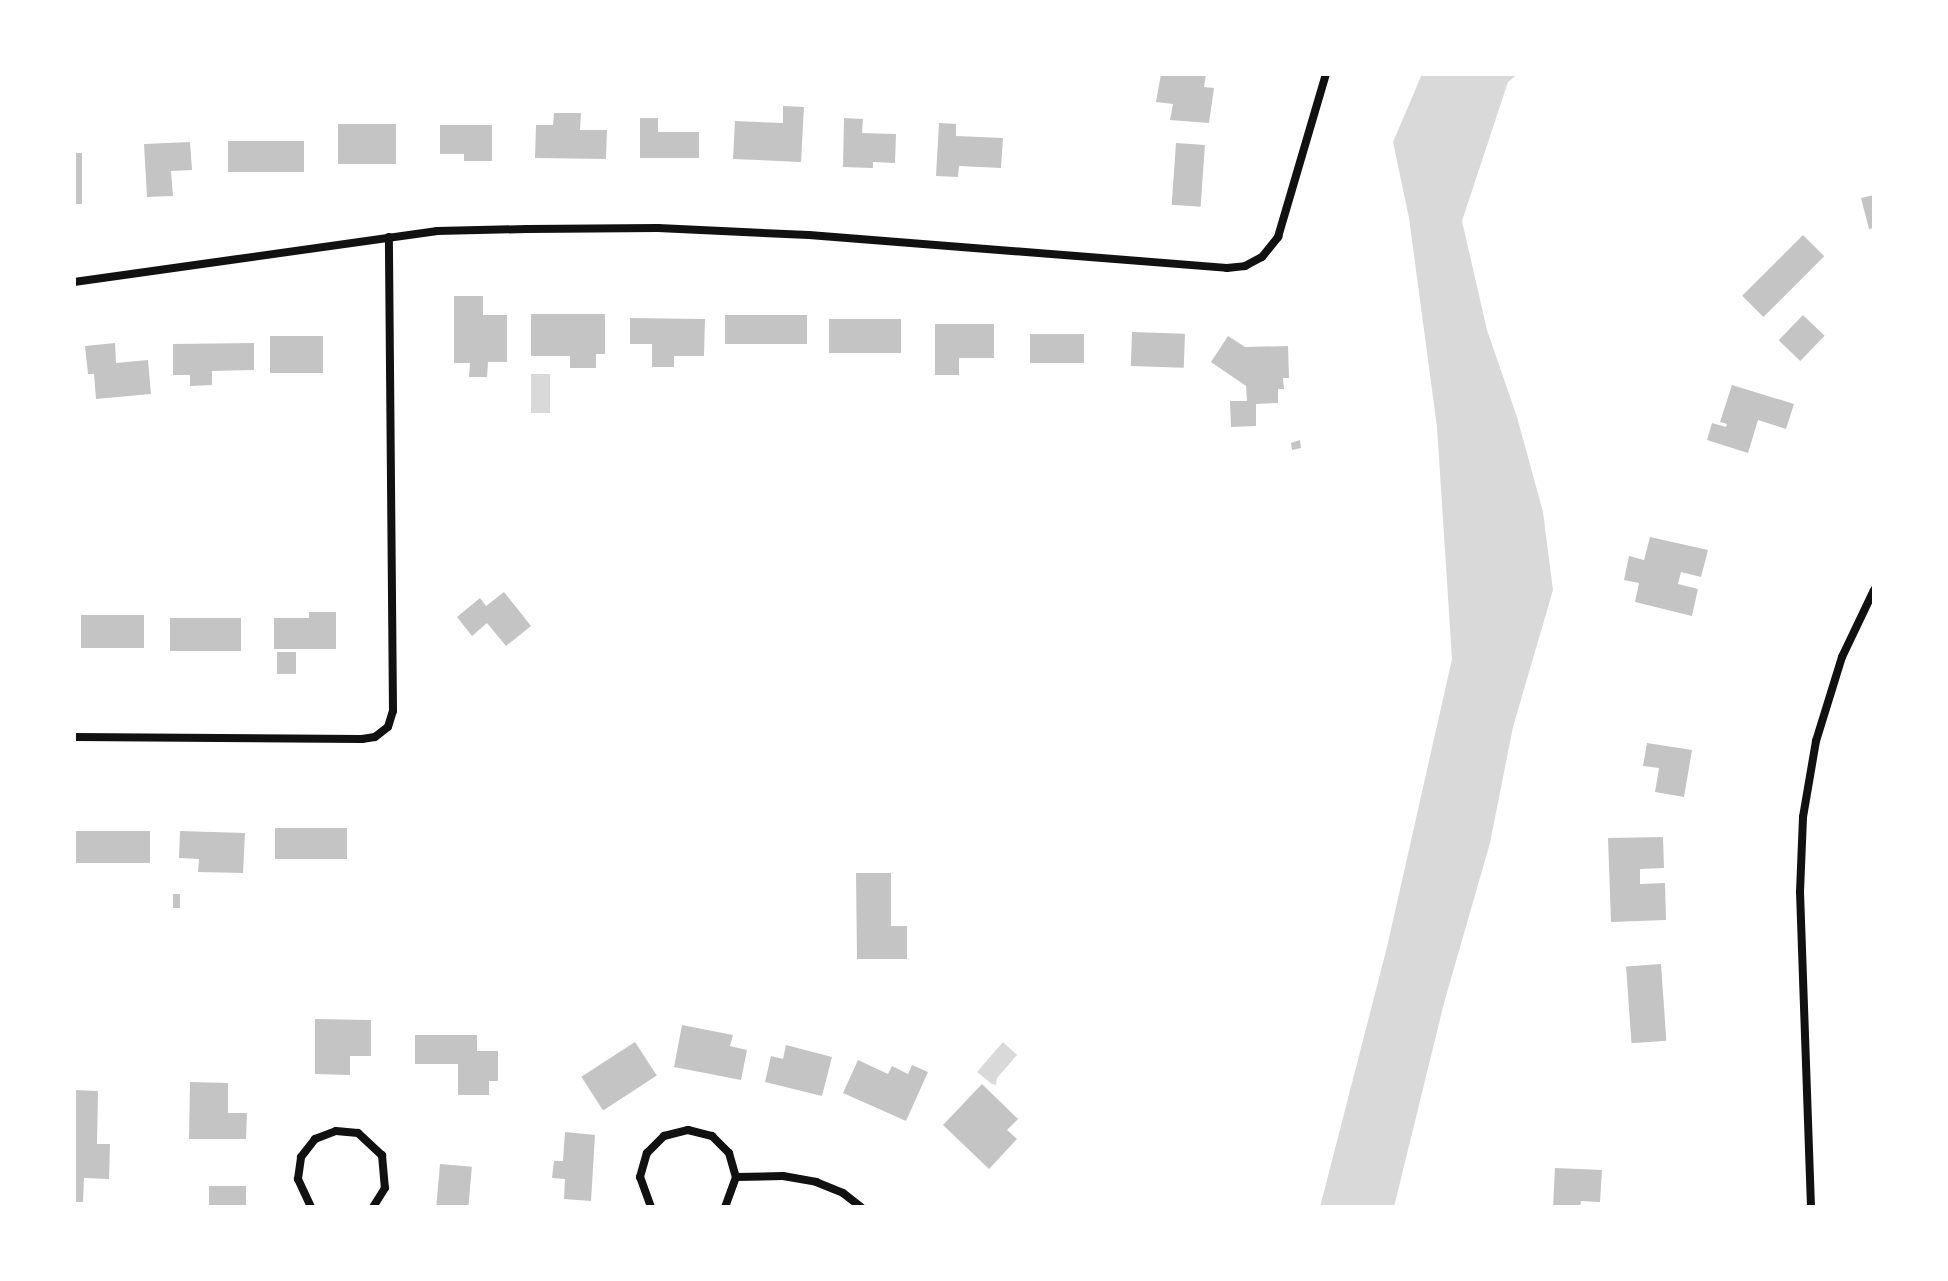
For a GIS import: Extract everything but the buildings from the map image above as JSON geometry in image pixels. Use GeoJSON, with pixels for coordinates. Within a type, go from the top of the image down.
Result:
{"type":"FeatureCollection","features":[{"type":"Feature","properties":{"kind":"street"},"geometry":{"type":"LineString","coordinates":[[74,282],[437,231],[658,228],[941,244],[1227,268],[1245,266],[1262,257],[1278,237],[1326,74]]}},
{"type":"Feature","properties":{"kind":"street"},"geometry":{"type":"LineString","coordinates":[[74,737],[362,739],[385,731],[393,711],[389,237]]}},
{"type":"Feature","properties":{"kind":"street"},"geometry":{"type":"LineString","coordinates":[[1811,1207],[1800,905],[1803,817],[1816,741],[1842,657],[1874,590]]}},
{"type":"Feature","properties":{"kind":"street"},"geometry":{"type":"LineString","coordinates":[[651,1207],[642,1190],[642,1165],[654,1144],[676,1131],[688,1130],[712,1136],[729,1153],[736,1177],[725,1207]]}},
{"type":"Feature","properties":{"kind":"street"},"geometry":{"type":"LineString","coordinates":[[311,1207],[298,1179],[301,1157],[315,1139],[336,1131],[347,1131],[368,1138],[382,1155],[386,1166],[385,1188],[373,1207]]}},
{"type":"Feature","properties":{"kind":"street"},"geometry":{"type":"LineString","coordinates":[[736,1177],[783,1176],[816,1182],[843,1193],[861,1207]]}},
{"type":"Feature","properties":{"kind":"shaded area"},"geometry":{"type":"Polygon","coordinates":[[[1422,74],[1518,74],[1508,82],[1462,221],[1487,330],[1517,417],[1543,512],[1553,590],[1513,727],[1490,843],[1444,1003],[1394,1207],[1320,1207],[1387,947],[1452,659],[1437,427],[1409,218],[1393,142],[1422,74]]]}},
{"type":"Feature","properties":{"kind":"shaded area"},"geometry":{"type":"Polygon","coordinates":[[[531,374],[550,374],[550,413],[531,413],[531,374]]]}},
{"type":"Feature","properties":{"kind":"shaded area"},"geometry":{"type":"Polygon","coordinates":[[[1003,1042],[1017,1055],[997,1078],[996,1085],[977,1072],[1003,1042]]]}}]}
